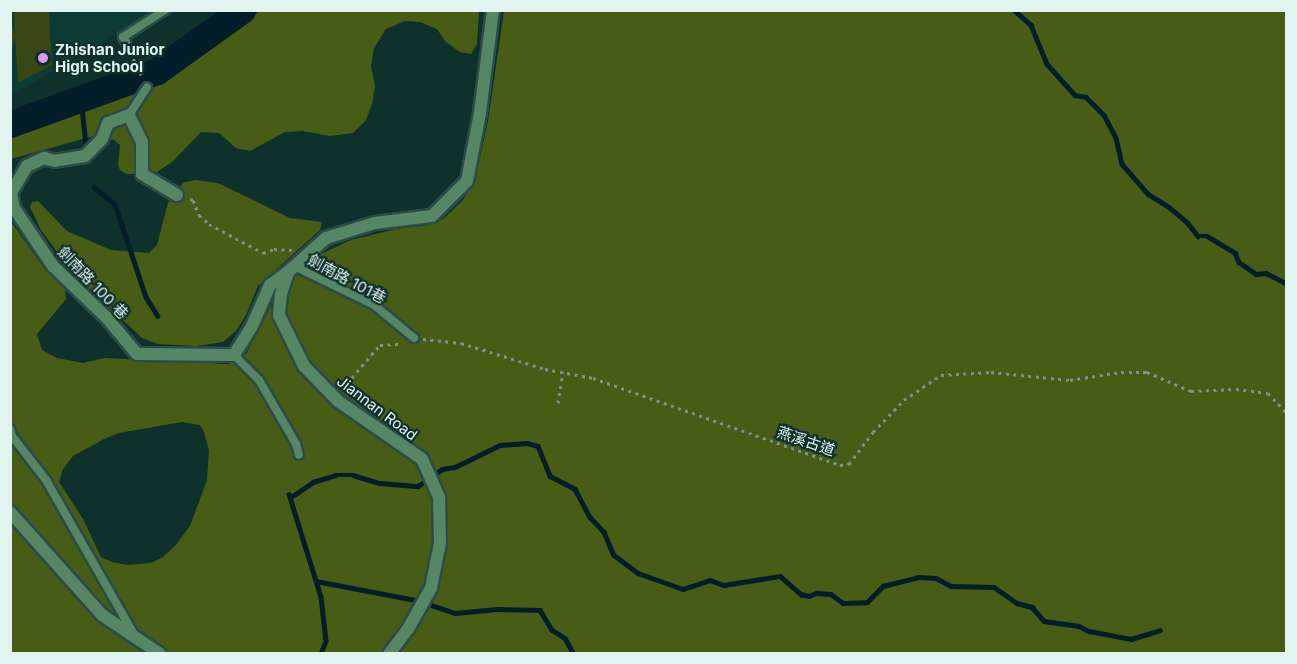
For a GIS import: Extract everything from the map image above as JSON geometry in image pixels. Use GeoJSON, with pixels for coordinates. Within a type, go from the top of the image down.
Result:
{"type":"FeatureCollection","features":[{"type":"Feature","properties":{"kind":"street"},"geometry":{"type":"LineString","coordinates":[[234,356],[252,326],[270,285],[326,238],[375,223],[432,216],[467,180],[480,113],[493,10]]}},
{"type":"Feature","properties":{"kind":"street"},"geometry":{"type":"LineString","coordinates":[[129,115],[142,142],[142,174],[177,195]]}},
{"type":"Feature","properties":{"kind":"street","name":"劍南路 100 巷"},"geometry":{"type":"LineString","coordinates":[[129,115],[108,123],[102,139],[85,156],[55,161],[44,158],[27,166],[11,193],[14,208],[53,266],[106,316],[137,354],[234,356]]}},
{"type":"Feature","properties":{"kind":"street","name":"Jiannan Road"},"geometry":{"type":"LineString","coordinates":[[291,269],[279,315],[304,366],[338,401],[422,459],[439,497],[440,543],[431,588],[408,629],[389,654]]}},
{"type":"Feature","properties":{"kind":"street"},"geometry":{"type":"LineString","coordinates":[[10,512],[102,615],[160,654]]}},
{"type":"Feature","properties":{"kind":"lane"},"geometry":{"type":"LineString","coordinates":[[126,42],[123,37],[165,10]]}},
{"type":"Feature","properties":{"kind":"lane","name":"劍南路 100 巷"},"geometry":{"type":"LineString","coordinates":[[129,115],[147,87]]}},
{"type":"Feature","properties":{"kind":"lane","name":"劍南路 101巷"},"geometry":{"type":"LineString","coordinates":[[291,269],[374,305],[414,338]]}},
{"type":"Feature","properties":{"kind":"lane"},"geometry":{"type":"LineString","coordinates":[[234,356],[259,380],[296,444],[299,455]]}},
{"type":"Feature","properties":{"kind":"lane"},"geometry":{"type":"LineString","coordinates":[[10,429],[12,436],[46,480],[136,638]]}},
{"type":"Feature","properties":{"kind":"path"},"geometry":{"type":"LineString","coordinates":[[126,42],[147,87]]}},
{"type":"Feature","properties":{"kind":"path"},"geometry":{"type":"LineString","coordinates":[[177,195],[194,200],[199,215],[209,225],[263,253],[274,249],[296,250],[291,269]]}},
{"type":"Feature","properties":{"kind":"path","name":"燕溪古道"},"geometry":{"type":"LineString","coordinates":[[341,390],[380,345],[400,345],[414,338],[460,343],[562,372],[593,378],[840,465],[849,464],[873,432],[904,400],[941,375],[992,372],[1070,380],[1120,372],[1147,372],[1191,391],[1236,389],[1268,393],[1287,412]]}},
{"type":"Feature","properties":{"kind":"path"},"geometry":{"type":"LineString","coordinates":[[558,403],[562,372]]}},
{"type":"Feature","properties":{"kind":"shaded area","name":"Zhishan Junior High School"},"geometry":{"type":"Polygon","coordinates":[[[11,10],[156,11],[11,96],[11,10]]]}},
{"type":"Feature","properties":{"kind":"green space"},"geometry":{"type":"Polygon","coordinates":[[[14,11],[49,11],[52,65],[18,83],[15,36],[11,57],[11,20],[15,35],[14,11]]]}},
{"type":"Feature","properties":{"kind":"green space"},"geometry":{"type":"Polygon","coordinates":[[[260,11],[479,11],[477,44],[471,54],[460,52],[446,42],[437,29],[420,22],[405,21],[386,29],[374,48],[371,66],[375,86],[372,104],[366,120],[353,133],[330,136],[303,131],[285,132],[250,151],[236,148],[219,133],[201,132],[172,162],[154,174],[126,174],[120,170],[118,165],[120,145],[114,140],[93,136],[11,159],[10,133],[159,77],[204,50],[260,11]]]}},
{"type":"Feature","properties":{"kind":"green space"},"geometry":{"type":"Polygon","coordinates":[[[504,11],[1286,11],[1286,653],[11,653],[10,220],[43,267],[65,289],[66,299],[37,334],[42,350],[57,358],[83,363],[104,358],[228,364],[246,354],[271,306],[300,271],[321,254],[351,240],[396,229],[429,225],[443,219],[462,201],[475,181],[488,121],[504,11]],[[182,422],[119,433],[73,456],[63,469],[59,482],[83,519],[101,557],[127,565],[151,563],[163,557],[175,546],[190,526],[207,480],[209,450],[203,429],[199,425],[182,422]]]}},
{"type":"Feature","properties":{"kind":"green space"},"geometry":{"type":"Polygon","coordinates":[[[195,180],[218,183],[290,218],[322,222],[320,230],[258,286],[246,315],[236,331],[223,342],[196,346],[158,344],[142,338],[71,271],[41,230],[30,207],[32,202],[38,201],[67,231],[111,250],[149,253],[157,245],[168,203],[183,183],[195,180]]]}},
{"type":"Feature","properties":{"kind":"waterway"},"geometry":{"type":"LineString","coordinates":[[10,124],[157,71],[242,10]]}},
{"type":"Feature","properties":{"kind":"waterway"},"geometry":{"type":"LineString","coordinates":[[1014,10],[1031,25],[1047,64],[1075,95],[1086,97],[1104,115],[1116,138],[1122,164],[1148,194],[1187,222],[1198,236],[1207,236],[1235,253],[1239,262],[1256,274],[1266,273],[1286,283]]}},
{"type":"Feature","properties":{"kind":"waterway"},"geometry":{"type":"LineString","coordinates":[[81,97],[86,146]]}},
{"type":"Feature","properties":{"kind":"waterway"},"geometry":{"type":"LineString","coordinates":[[94,187],[115,204],[146,297],[158,316]]}},
{"type":"Feature","properties":{"kind":"waterway"},"geometry":{"type":"LineString","coordinates":[[291,497],[313,482],[336,475],[353,475],[380,483],[418,486],[442,469],[455,467],[500,445],[527,443],[538,446],[550,476],[575,489],[590,517],[604,532],[614,555],[638,573],[683,589],[710,580],[724,585],[780,576],[801,594],[809,596],[816,593],[831,594],[843,603],[867,602],[883,586],[918,577],[936,578],[951,586],[994,587],[1017,603],[1032,607],[1044,621],[1079,626],[1089,631],[1131,639],[1160,630]]}},
{"type":"Feature","properties":{"kind":"waterway"},"geometry":{"type":"LineString","coordinates":[[289,494],[321,597],[326,641],[321,654]]}},
{"type":"Feature","properties":{"kind":"waterway"},"geometry":{"type":"LineString","coordinates":[[316,581],[416,600],[455,613],[497,609],[540,610],[552,630],[565,638],[574,654]]}},
{"type":"Feature","properties":{"kind":"place","name":"Zhishan Junior High School"},"geometry":{"type":"Point","coordinates":[43,58]}}]}
